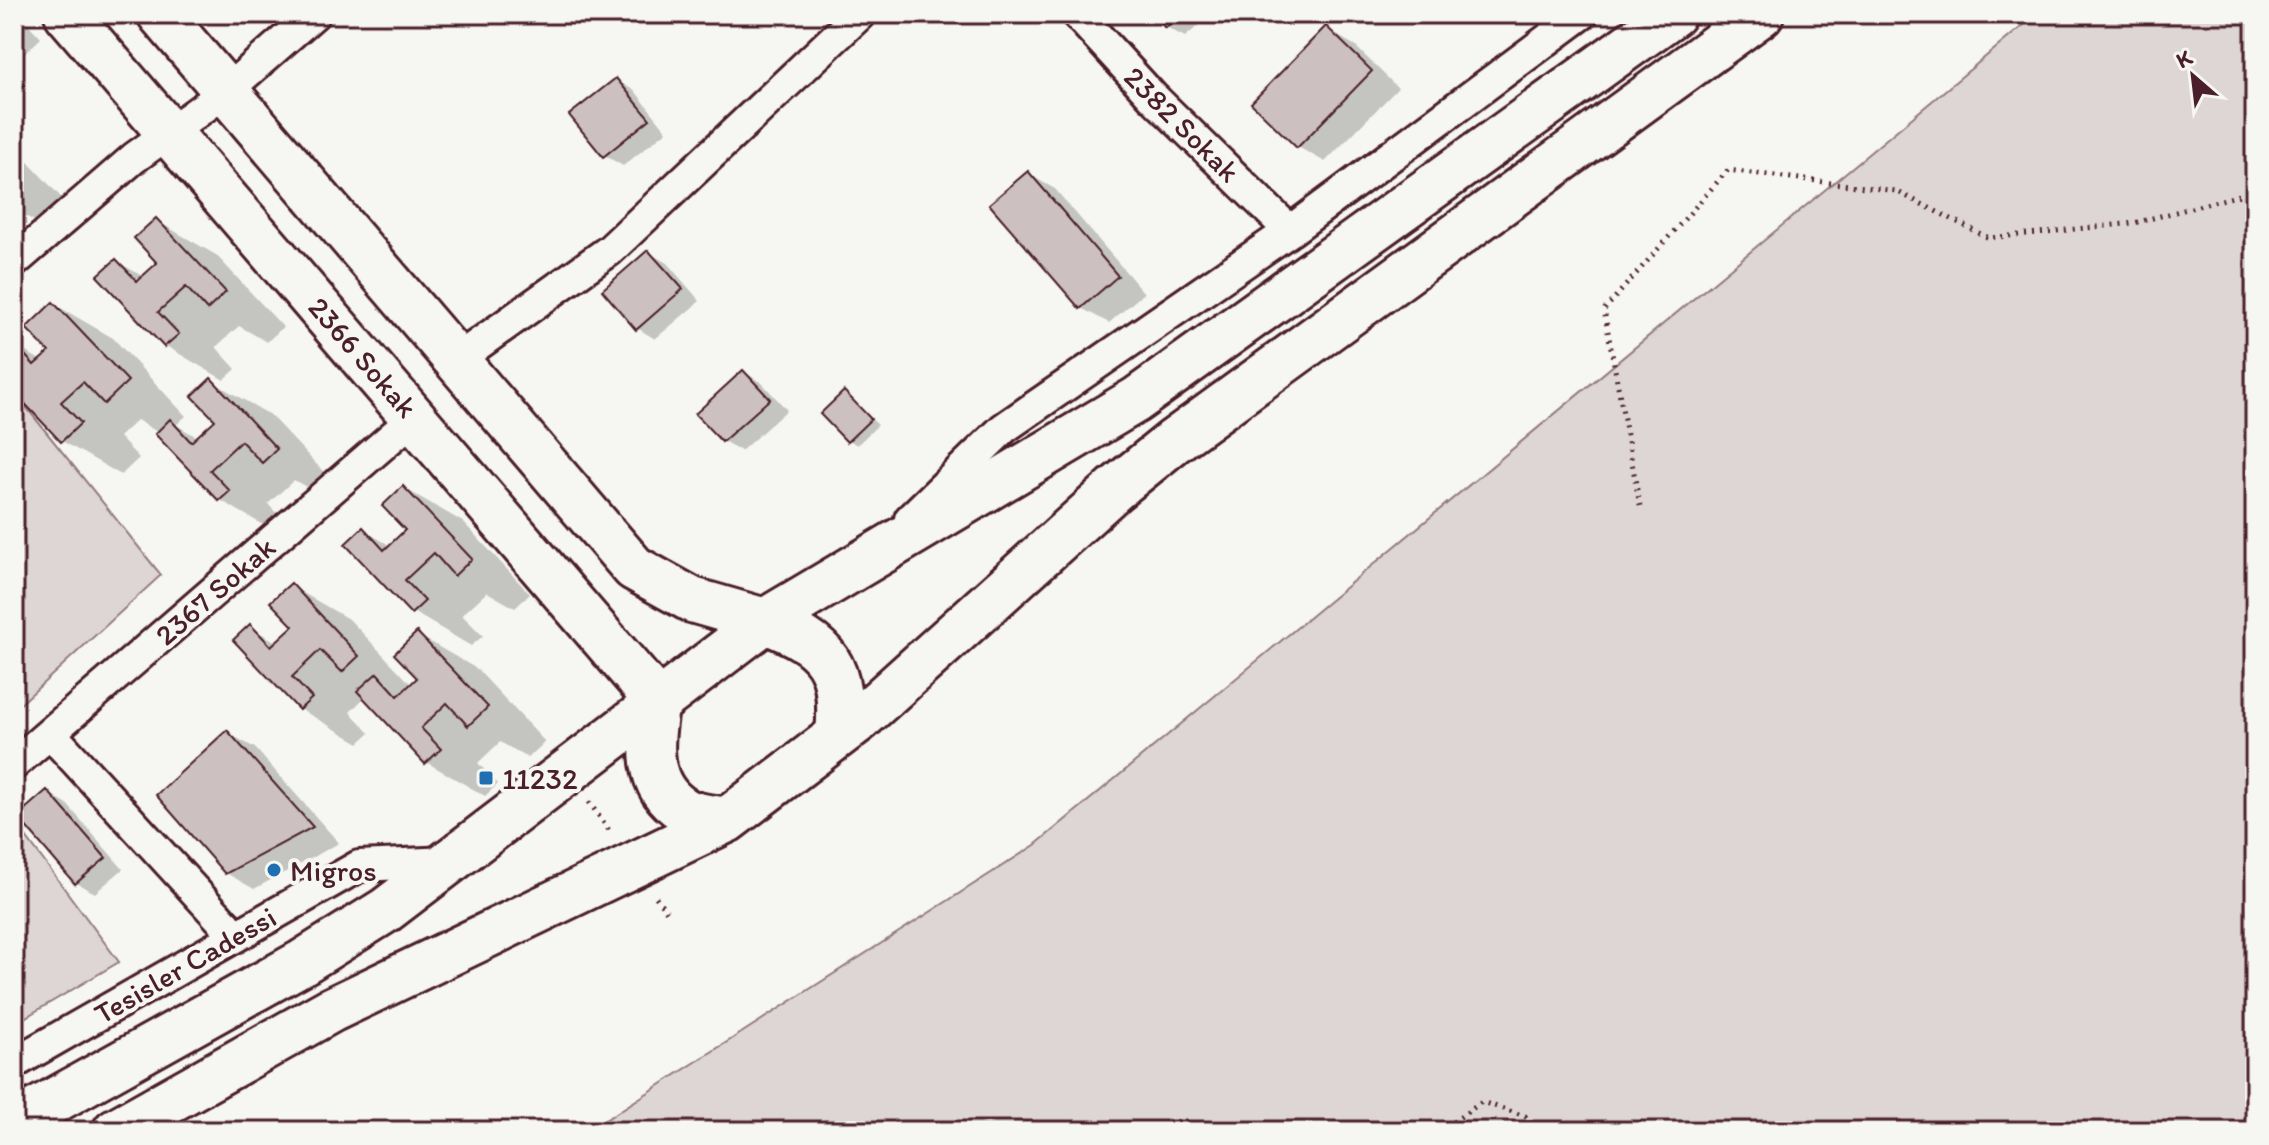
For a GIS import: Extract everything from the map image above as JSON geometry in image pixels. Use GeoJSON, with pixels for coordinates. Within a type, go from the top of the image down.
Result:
{"type":"FeatureCollection","features":[{"type":"Feature","properties":{"kind":"main road","name":"2366 Sokak"},"geometry":{"type":"LineString","coordinates":[[67,14],[657,701]]}},
{"type":"Feature","properties":{"kind":"main road"},"geometry":{"type":"LineString","coordinates":[[160,14],[634,568],[692,600],[800,634],[828,659],[841,697],[838,735]]}},
{"type":"Feature","properties":{"kind":"main road"},"geometry":{"type":"LineString","coordinates":[[14,1123],[303,962],[386,910],[765,621],[1136,400],[1673,14]]}},
{"type":"Feature","properties":{"kind":"main road"},"geometry":{"type":"LineString","coordinates":[[115,1131],[331,1010],[727,820],[838,735],[1173,442],[1761,14]]}},
{"type":"Feature","properties":{"kind":"main road"},"geometry":{"type":"LineString","coordinates":[[657,701],[651,742],[653,771],[664,793],[686,811],[727,820]]}},
{"type":"Feature","properties":{"kind":"street"},"geometry":{"type":"LineString","coordinates":[[14,262],[170,131],[225,92],[314,14]]}},
{"type":"Feature","properties":{"kind":"street"},"geometry":{"type":"LineString","coordinates":[[455,361],[610,250],[860,14]]}},
{"type":"Feature","properties":{"kind":"street","name":"2382 Sokak"},"geometry":{"type":"LineString","coordinates":[[1077,14],[1152,96],[1290,231]]}},
{"type":"Feature","properties":{"kind":"street"},"geometry":{"type":"LineString","coordinates":[[868,561],[1004,428],[1290,231],[1582,14]]}},
{"type":"Feature","properties":{"kind":"street","name":"2367 Sokak"},"geometry":{"type":"LineString","coordinates":[[14,764],[415,417]]}},
{"type":"Feature","properties":{"kind":"street"},"geometry":{"type":"LineString","coordinates":[[50,733],[236,936]]}},
{"type":"Feature","properties":{"kind":"street","name":"Tesisler Cadessi"},"geometry":{"type":"LineString","coordinates":[[14,1063],[359,866],[451,862]]}},
{"type":"Feature","properties":{"kind":"path"},"geometry":{"type":"LineString","coordinates":[[1640,506],[1604,310],[1728,170],[1896,191],[1989,238],[2134,223],[2255,191]]}},
{"type":"Feature","properties":{"kind":"path"},"geometry":{"type":"LineString","coordinates":[[566,771],[667,912]]}},
{"type":"Feature","properties":{"kind":"path"},"geometry":{"type":"LineString","coordinates":[[1440,1131],[1482,1102],[1525,1116],[1538,1131]]}},
{"type":"Feature","properties":{"kind":"shaded area"},"geometry":{"type":"Polygon","coordinates":[[[2037,14],[2255,14],[2255,1131],[588,1131],[1035,845],[2037,14]]]}},
{"type":"Feature","properties":{"kind":"shaded area"},"geometry":{"type":"Polygon","coordinates":[[[14,392],[161,575],[14,710],[14,392]]]}},
{"type":"Feature","properties":{"kind":"shaded area"},"geometry":{"type":"Polygon","coordinates":[[[14,821],[119,962],[14,1024],[14,821]]]}},
{"type":"Feature","properties":{"kind":"building"},"geometry":{"type":"Polygon","coordinates":[[[1153,14],[1182,14],[1165,28],[1153,14]]]}},
{"type":"Feature","properties":{"kind":"building"},"geometry":{"type":"Polygon","coordinates":[[[1326,26],[1372,71],[1297,148],[1251,103],[1326,26]]]}},
{"type":"Feature","properties":{"kind":"building"},"geometry":{"type":"Polygon","coordinates":[[[616,78],[650,119],[603,157],[569,115],[616,78]]]}},
{"type":"Feature","properties":{"kind":"building"},"geometry":{"type":"Polygon","coordinates":[[[1028,171],[1118,276],[1080,309],[989,204],[1028,171]]]}},
{"type":"Feature","properties":{"kind":"building"},"geometry":{"type":"Polygon","coordinates":[[[156,218],[226,292],[207,310],[186,287],[158,312],[179,334],[164,347],[97,276],[116,259],[137,281],[157,263],[134,238],[156,218]]]}},
{"type":"Feature","properties":{"kind":"building"},"geometry":{"type":"Polygon","coordinates":[[[648,250],[683,289],[636,330],[602,290],[648,250]]]}},
{"type":"Feature","properties":{"kind":"building"},"geometry":{"type":"Polygon","coordinates":[[[53,302],[128,381],[104,404],[83,382],[61,402],[81,423],[61,442],[14,392],[14,343],[34,365],[49,352],[26,328],[53,302]]]}},
{"type":"Feature","properties":{"kind":"building"},"geometry":{"type":"Polygon","coordinates":[[[743,370],[770,399],[722,442],[695,414],[743,370]]]}},
{"type":"Feature","properties":{"kind":"building"},"geometry":{"type":"Polygon","coordinates":[[[211,378],[277,449],[262,463],[241,441],[210,470],[230,491],[219,501],[155,434],[170,419],[191,442],[215,420],[192,396],[211,378]]]}},
{"type":"Feature","properties":{"kind":"building"},"geometry":{"type":"Polygon","coordinates":[[[844,391],[871,419],[847,442],[820,414],[844,391]]]}},
{"type":"Feature","properties":{"kind":"building"},"geometry":{"type":"Polygon","coordinates":[[[403,486],[472,559],[454,576],[434,553],[405,580],[425,601],[411,614],[345,544],[363,527],[384,550],[405,530],[382,506],[403,486]]]}},
{"type":"Feature","properties":{"kind":"building"},"geometry":{"type":"Polygon","coordinates":[[[291,583],[359,656],[342,672],[320,650],[292,677],[312,698],[299,710],[233,640],[250,624],[271,646],[293,626],[270,602],[291,583]]]}},
{"type":"Feature","properties":{"kind":"building"},"geometry":{"type":"Polygon","coordinates":[[[417,632],[488,707],[468,726],[447,703],[421,728],[441,749],[425,764],[357,691],[377,673],[398,696],[417,678],[394,654],[417,632]]]}},
{"type":"Feature","properties":{"kind":"building"},"geometry":{"type":"Polygon","coordinates":[[[227,730],[313,827],[225,874],[156,795],[227,730]]]}},
{"type":"Feature","properties":{"kind":"building"},"geometry":{"type":"Polygon","coordinates":[[[47,790],[106,858],[75,884],[17,816],[47,790]]]}},
{"type":"Feature","properties":{"kind":"place","name":"11232"},"geometry":{"type":"Point","coordinates":[486,778]}},
{"type":"Feature","properties":{"kind":"place","name":"Migros"},"geometry":{"type":"Point","coordinates":[274,870]}}]}
